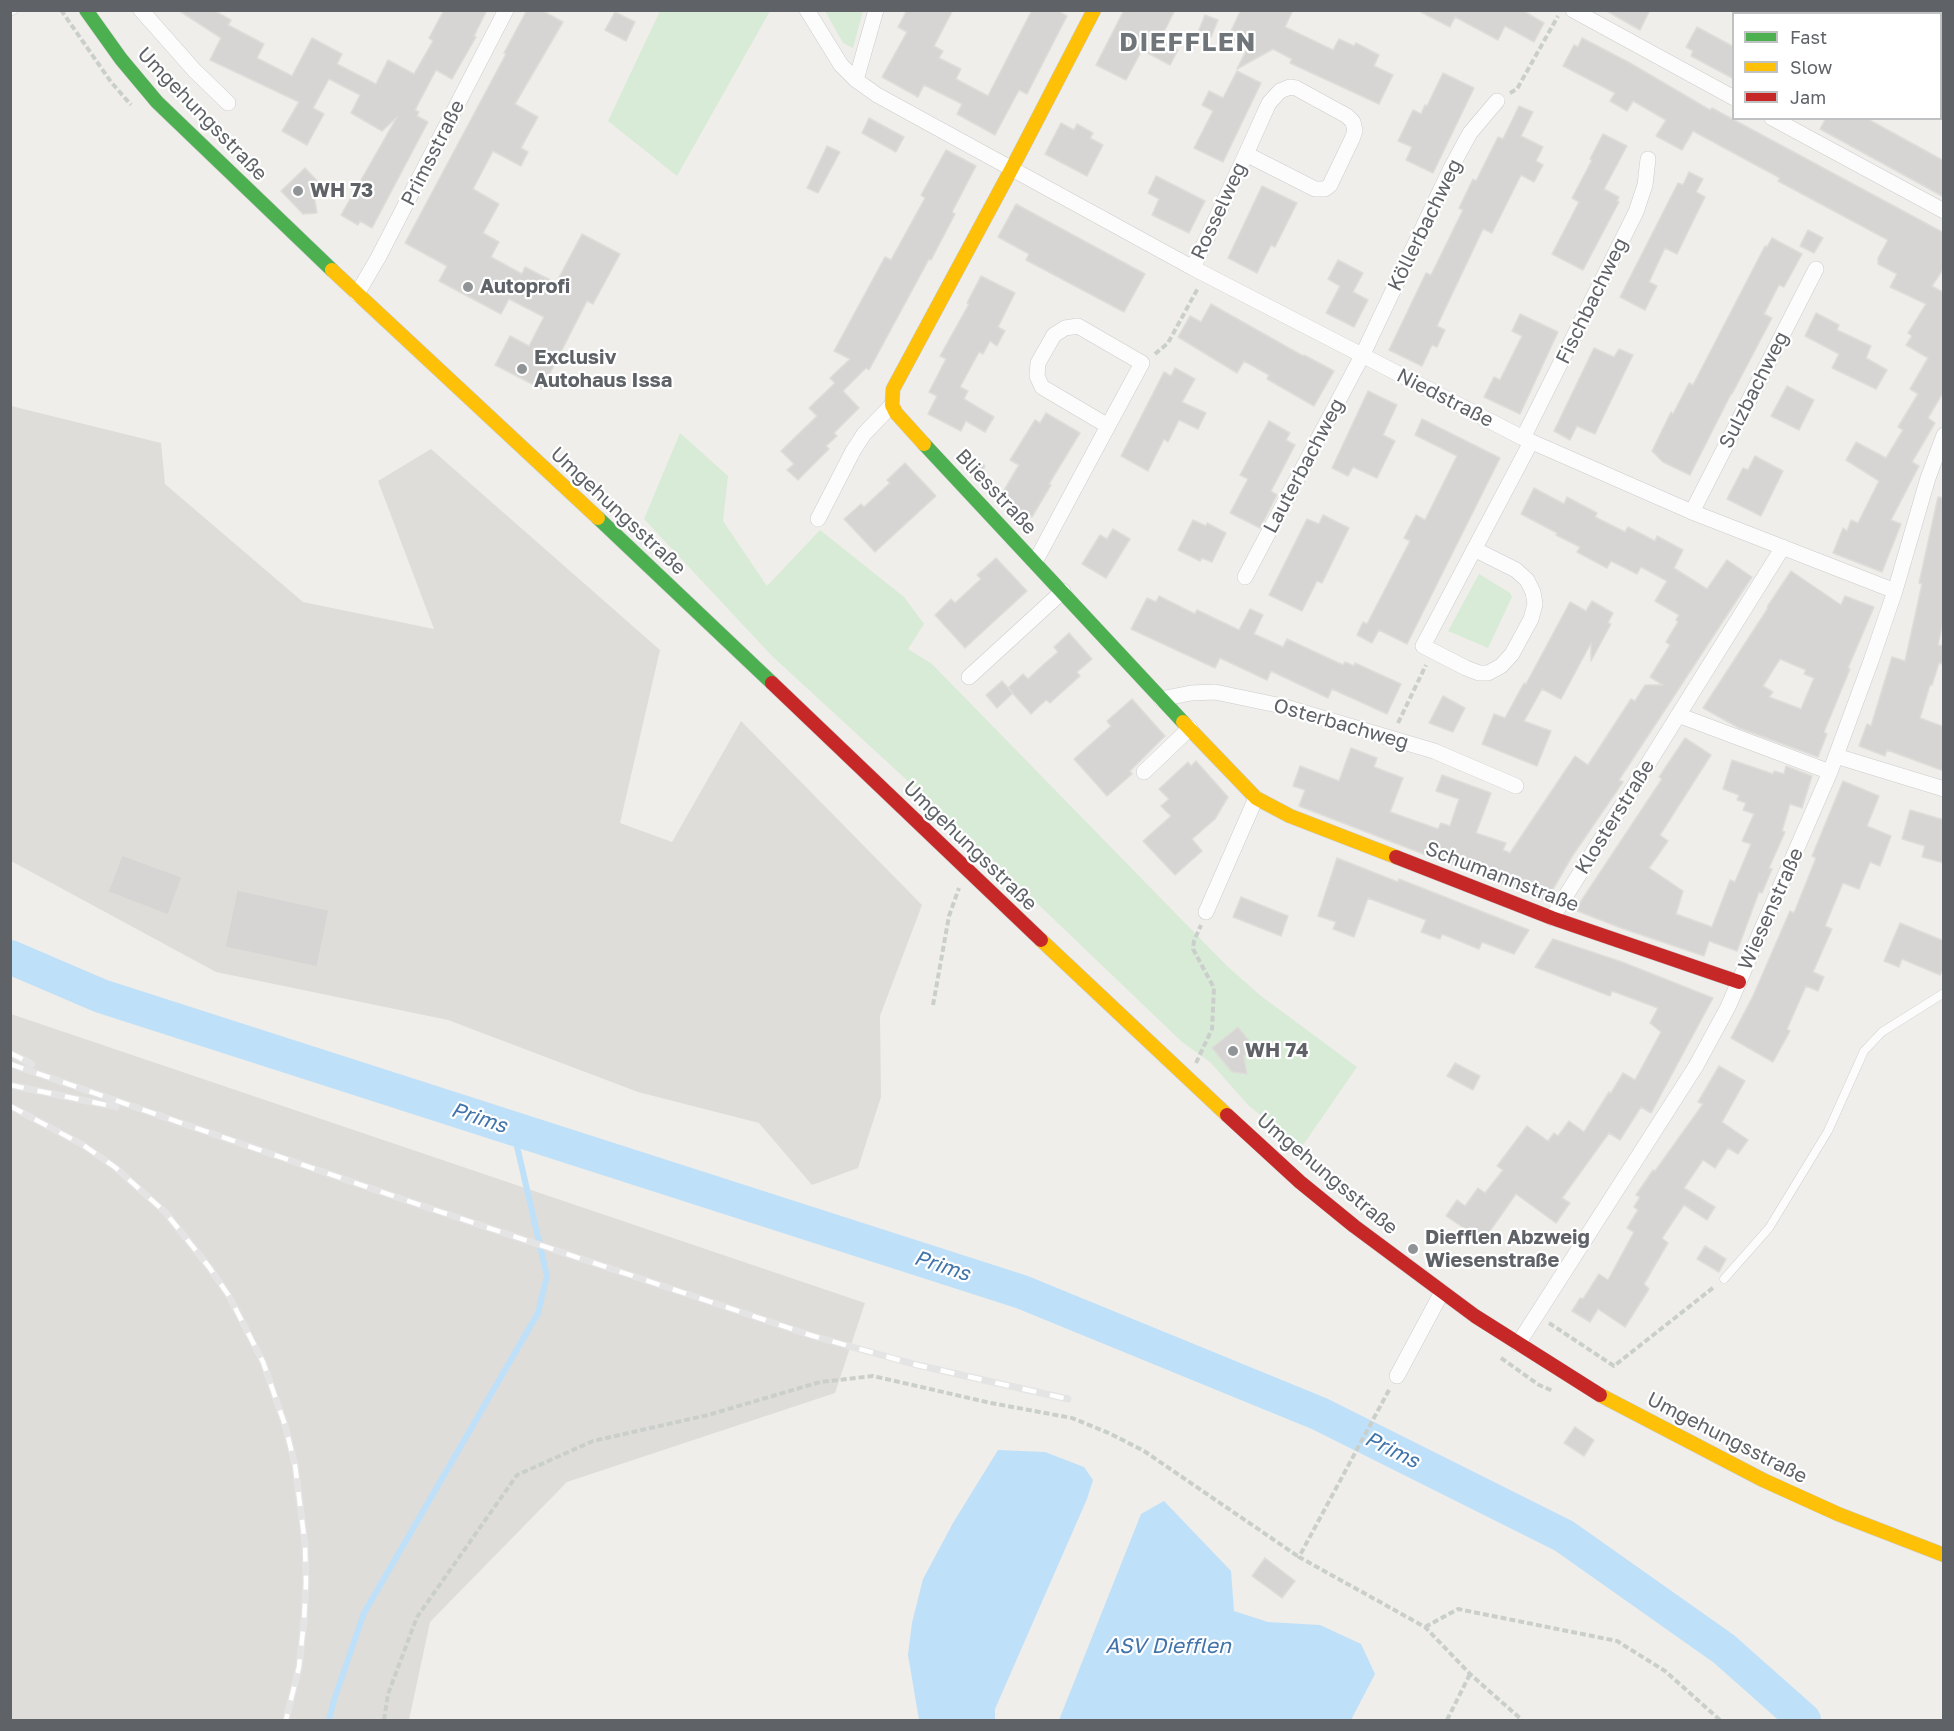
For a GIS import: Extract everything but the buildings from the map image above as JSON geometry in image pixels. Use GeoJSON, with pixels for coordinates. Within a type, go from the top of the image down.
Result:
{"type":"FeatureCollection","features":[{"type":"Feature","properties":{"kind":"main road","name":"Umgehungsstraße"},"geometry":{"type":"LineString","coordinates":[[86,10],[121,59],[157,102],[357,294],[656,572],[1188,1080],[1300,1182],[1442,1292],[1518,1344],[1598,1394],[1763,1480],[1838,1514],[1944,1555]]}},
{"type":"Feature","properties":{"kind":"main road"},"geometry":{"type":"LineString","coordinates":[[892,405],[893,389],[906,362],[1012,168],[1094,10]]}},
{"type":"Feature","properties":{"kind":"main road","name":"Bliesstraße"},"geometry":{"type":"LineString","coordinates":[[892,405],[908,427],[1256,798]]}},
{"type":"Feature","properties":{"kind":"main road","name":"Schumannstraße"},"geometry":{"type":"LineString","coordinates":[[1256,798],[1290,816],[1552,918],[1739,982]]}},
{"type":"Feature","properties":{"kind":"street"},"geometry":{"type":"LineString","coordinates":[[141,10],[194,70],[228,102]]}},
{"type":"Feature","properties":{"kind":"street","name":"Primsstraße"},"geometry":{"type":"LineString","coordinates":[[357,294],[384,248],[506,10]]}},
{"type":"Feature","properties":{"kind":"street","name":"Niedstraße"},"geometry":{"type":"LineString","coordinates":[[807,10],[841,64],[856,80],[877,95],[1199,272],[1527,440],[1692,512],[1895,591]]}},
{"type":"Feature","properties":{"kind":"street"},"geometry":{"type":"LineString","coordinates":[[856,80],[876,10]]}},
{"type":"Feature","properties":{"kind":"street"},"geometry":{"type":"LineString","coordinates":[[1574,10],[1732,97]]}},
{"type":"Feature","properties":{"kind":"street","name":"Rosselweg"},"geometry":{"type":"LineString","coordinates":[[1199,272],[1246,154],[1269,103],[1280,91],[1290,87],[1296,88],[1347,116],[1353,122],[1352,140],[1330,185],[1324,189],[1315,189],[1246,154]]}},
{"type":"Feature","properties":{"kind":"street","name":"Köllerbachweg"},"geometry":{"type":"LineString","coordinates":[[1362,356],[1452,165],[1470,133],[1497,101]]}},
{"type":"Feature","properties":{"kind":"street"},"geometry":{"type":"LineString","coordinates":[[1776,120],[1944,211]]}},
{"type":"Feature","properties":{"kind":"street","name":"Fischbachweg"},"geometry":{"type":"LineString","coordinates":[[1433,651],[1423,646],[1474,549],[1636,212],[1645,185],[1648,159]]}},
{"type":"Feature","properties":{"kind":"street","name":"Sulzbachweg"},"geometry":{"type":"LineString","coordinates":[[1692,512],[1816,269]]}},
{"type":"Feature","properties":{"kind":"street"},"geometry":{"type":"LineString","coordinates":[[1035,562],[1142,363],[1078,326],[1065,328],[1054,335],[1038,363],[1037,376],[1042,387],[1108,426]]}},
{"type":"Feature","properties":{"kind":"street","name":"Lauterbachweg"},"geometry":{"type":"LineString","coordinates":[[1245,577],[1362,356]]}},
{"type":"Feature","properties":{"kind":"street"},"geometry":{"type":"LineString","coordinates":[[818,519],[859,442],[876,420],[892,405]]}},
{"type":"Feature","properties":{"kind":"street","name":"Wiesenstraße"},"geometry":{"type":"LineString","coordinates":[[1518,1344],[1696,1066],[1728,1007],[1830,772],[1895,591],[1928,478],[1944,435]]}},
{"type":"Feature","properties":{"kind":"street","name":"Klosterstraße"},"geometry":{"type":"LineString","coordinates":[[1552,918],[1783,547]]}},
{"type":"Feature","properties":{"kind":"street"},"geometry":{"type":"LineString","coordinates":[[1433,651],[1466,668],[1479,673],[1488,673],[1501,666],[1512,654],[1530,619],[1535,604],[1533,592],[1527,580],[1516,570],[1474,549]]}},
{"type":"Feature","properties":{"kind":"street"},"geometry":{"type":"LineString","coordinates":[[969,677],[1062,591]]}},
{"type":"Feature","properties":{"kind":"street","name":"Osterbachweg"},"geometry":{"type":"LineString","coordinates":[[1161,699],[1191,693],[1215,692],[1238,695],[1391,737],[1444,755],[1516,786]]}},
{"type":"Feature","properties":{"kind":"street"},"geometry":{"type":"LineString","coordinates":[[1678,715],[1830,772]]}},
{"type":"Feature","properties":{"kind":"street"},"geometry":{"type":"LineString","coordinates":[[1144,772],[1190,728]]}},
{"type":"Feature","properties":{"kind":"street"},"geometry":{"type":"LineString","coordinates":[[1836,756],[1944,789]]}},
{"type":"Feature","properties":{"kind":"street"},"geometry":{"type":"LineString","coordinates":[[1206,912],[1256,798]]}},
{"type":"Feature","properties":{"kind":"street"},"geometry":{"type":"LineString","coordinates":[[1397,1376],[1442,1292]]}},
{"type":"Feature","properties":{"kind":"lane"},"geometry":{"type":"LineString","coordinates":[[1724,1279],[1769,1228],[1828,1131],[1864,1051],[1882,1032],[1944,993]]}},
{"type":"Feature","properties":{"kind":"path"},"geometry":{"type":"LineString","coordinates":[[1497,101],[1517,89],[1562,10]]}},
{"type":"Feature","properties":{"kind":"path"},"geometry":{"type":"LineString","coordinates":[[1142,363],[1168,343],[1199,272]]}},
{"type":"Feature","properties":{"kind":"path"},"geometry":{"type":"LineString","coordinates":[[1391,737],[1433,651]]}},
{"type":"Feature","properties":{"kind":"path"},"geometry":{"type":"LineString","coordinates":[[933,1005],[948,916],[958,890],[969,872]]}},
{"type":"Feature","properties":{"kind":"path"},"geometry":{"type":"LineString","coordinates":[[1188,1080],[1212,1029],[1214,988],[1193,949],[1194,940],[1206,912]]}},
{"type":"Feature","properties":{"kind":"path"},"geometry":{"type":"LineString","coordinates":[[1537,1315],[1614,1365],[1724,1279]]}},
{"type":"Feature","properties":{"kind":"path"},"geometry":{"type":"LineString","coordinates":[[1299,1557],[1397,1376]]}},
{"type":"Feature","properties":{"kind":"path"},"geometry":{"type":"LineString","coordinates":[[384,1720],[388,1695],[417,1617],[517,1475],[593,1441],[708,1415],[820,1382],[873,1377],[1072,1418],[1144,1451],[1299,1557],[1425,1627],[1470,1674],[1522,1720]]}},
{"type":"Feature","properties":{"kind":"path"},"geometry":{"type":"LineString","coordinates":[[1425,1627],[1458,1610],[1617,1641],[1665,1671],[1720,1720]]}},
{"type":"Feature","properties":{"kind":"path"},"geometry":{"type":"LineString","coordinates":[[1447,1720],[1470,1674]]}},
{"type":"Feature","properties":{"kind":"shaded area"},"geometry":{"type":"Polygon","coordinates":[[[11,406],[161,443],[165,484],[303,602],[434,629],[378,481],[431,449],[660,650],[620,823],[672,842],[741,721],[922,905],[880,1016],[881,1097],[858,1168],[812,1185],[759,1123],[638,1092],[448,1020],[216,972],[11,861],[11,406]]]}},
{"type":"Feature","properties":{"kind":"shaded area"},"geometry":{"type":"Polygon","coordinates":[[[11,1014],[865,1303],[835,1393],[567,1482],[430,1622],[409,1720],[11,1720],[11,1014]]]}},
{"type":"Feature","properties":{"kind":"green space"},"geometry":{"type":"Polygon","coordinates":[[[660,11],[770,11],[677,176],[608,121],[660,11]]]}},
{"type":"Feature","properties":{"kind":"green space"},"geometry":{"type":"Polygon","coordinates":[[[825,11],[863,11],[853,48],[843,43],[825,11]]]}},
{"type":"Feature","properties":{"kind":"green space"},"geometry":{"type":"Polygon","coordinates":[[[680,433],[728,476],[723,521],[767,586],[820,530],[904,597],[924,624],[908,649],[932,664],[1227,966],[1261,996],[1357,1067],[1301,1148],[1248,1105],[1210,1062],[1182,1042],[948,818],[772,656],[644,519],[680,433]]]}},
{"type":"Feature","properties":{"kind":"green space"},"geometry":{"type":"Polygon","coordinates":[[[1479,574],[1510,593],[1512,597],[1488,648],[1448,631],[1479,574]]]}},
{"type":"Feature","properties":{"kind":"water"},"geometry":{"type":"Polygon","coordinates":[[[998,1450],[1045,1452],[1084,1467],[1093,1480],[1087,1499],[995,1709],[995,1720],[919,1720],[908,1655],[912,1623],[923,1579],[953,1523],[998,1450]]]}},
{"type":"Feature","properties":{"kind":"water","name":"ASV Diefflen"},"geometry":{"type":"Polygon","coordinates":[[[1164,1501],[1231,1571],[1234,1611],[1268,1622],[1320,1625],[1361,1644],[1375,1674],[1351,1720],[1059,1720],[1141,1514],[1164,1501]]]}},
{"type":"Feature","properties":{"kind":"waterway","name":"Prims"},"geometry":{"type":"LineString","coordinates":[[10,957],[101,996],[1022,1292],[1320,1414],[1564,1536],[1724,1649],[1804,1720]]}},
{"type":"Feature","properties":{"kind":"waterway"},"geometry":{"type":"LineString","coordinates":[[329,1720],[364,1613],[538,1313],[547,1276],[513,1129]]}},
{"type":"Feature","properties":{"kind":"railway"},"geometry":{"type":"LineString","coordinates":[[10,1053],[32,1064]]}},
{"type":"Feature","properties":{"kind":"railway"},"geometry":{"type":"LineString","coordinates":[[10,1064],[402,1199],[813,1336],[917,1365],[1068,1399]]}},
{"type":"Feature","properties":{"kind":"railway"},"geometry":{"type":"LineString","coordinates":[[10,1085],[116,1107]]}},
{"type":"Feature","properties":{"kind":"railway"},"geometry":{"type":"LineString","coordinates":[[10,1106],[83,1145],[116,1168],[165,1212],[229,1296],[263,1362],[285,1425],[295,1465],[305,1544],[304,1621],[299,1667],[286,1720]]}},
{"type":"Feature","properties":{"kind":"traffic: fast"},"geometry":{"type":"LineString","coordinates":[[86,10],[121,59],[157,102],[332,270]]}},
{"type":"Feature","properties":{"kind":"traffic: fast"},"geometry":{"type":"LineString","coordinates":[[924,444],[1183,722]]}},
{"type":"Feature","properties":{"kind":"traffic: fast"},"geometry":{"type":"LineString","coordinates":[[598,518],[772,683]]}},
{"type":"Feature","properties":{"kind":"traffic: slow"},"geometry":{"type":"LineString","coordinates":[[924,444],[896,413],[892,405],[893,389],[1094,10]]}},
{"type":"Feature","properties":{"kind":"traffic: slow"},"geometry":{"type":"LineString","coordinates":[[332,270],[598,518]]}},
{"type":"Feature","properties":{"kind":"traffic: slow"},"geometry":{"type":"LineString","coordinates":[[1183,722],[1256,798],[1290,816],[1396,857]]}},
{"type":"Feature","properties":{"kind":"traffic: slow"},"geometry":{"type":"LineString","coordinates":[[1041,940],[1227,1115]]}},
{"type":"Feature","properties":{"kind":"traffic: slow"},"geometry":{"type":"LineString","coordinates":[[1600,1395],[1763,1480],[1838,1514],[1944,1555]]}},
{"type":"Feature","properties":{"kind":"traffic: jam"},"geometry":{"type":"LineString","coordinates":[[772,683],[1041,940]]}},
{"type":"Feature","properties":{"kind":"traffic: jam"},"geometry":{"type":"LineString","coordinates":[[1396,857],[1552,918],[1739,982]]}},
{"type":"Feature","properties":{"kind":"traffic: jam"},"geometry":{"type":"LineString","coordinates":[[1227,1115],[1300,1182],[1354,1226],[1475,1316],[1600,1395]]}},
{"type":"Feature","properties":{"kind":"place","name":"WH 73"},"geometry":{"type":"Point","coordinates":[298,191]}},
{"type":"Feature","properties":{"kind":"place","name":"Autoprofi"},"geometry":{"type":"Point","coordinates":[468,287]}},
{"type":"Feature","properties":{"kind":"place","name":"Exclusiv Autohaus Issa"},"geometry":{"type":"Point","coordinates":[522,369]}},
{"type":"Feature","properties":{"kind":"place","name":"WH 74"},"geometry":{"type":"Point","coordinates":[1233,1051]}},
{"type":"Feature","properties":{"kind":"place","name":"Diefflen Abzweig Wiesenstraße"},"geometry":{"type":"Point","coordinates":[1413,1249]}},
{"type":"Feature","properties":{"kind":"district","name":"DIEFFLEN"},"geometry":{"type":"Point","coordinates":[1188,43]}}]}
